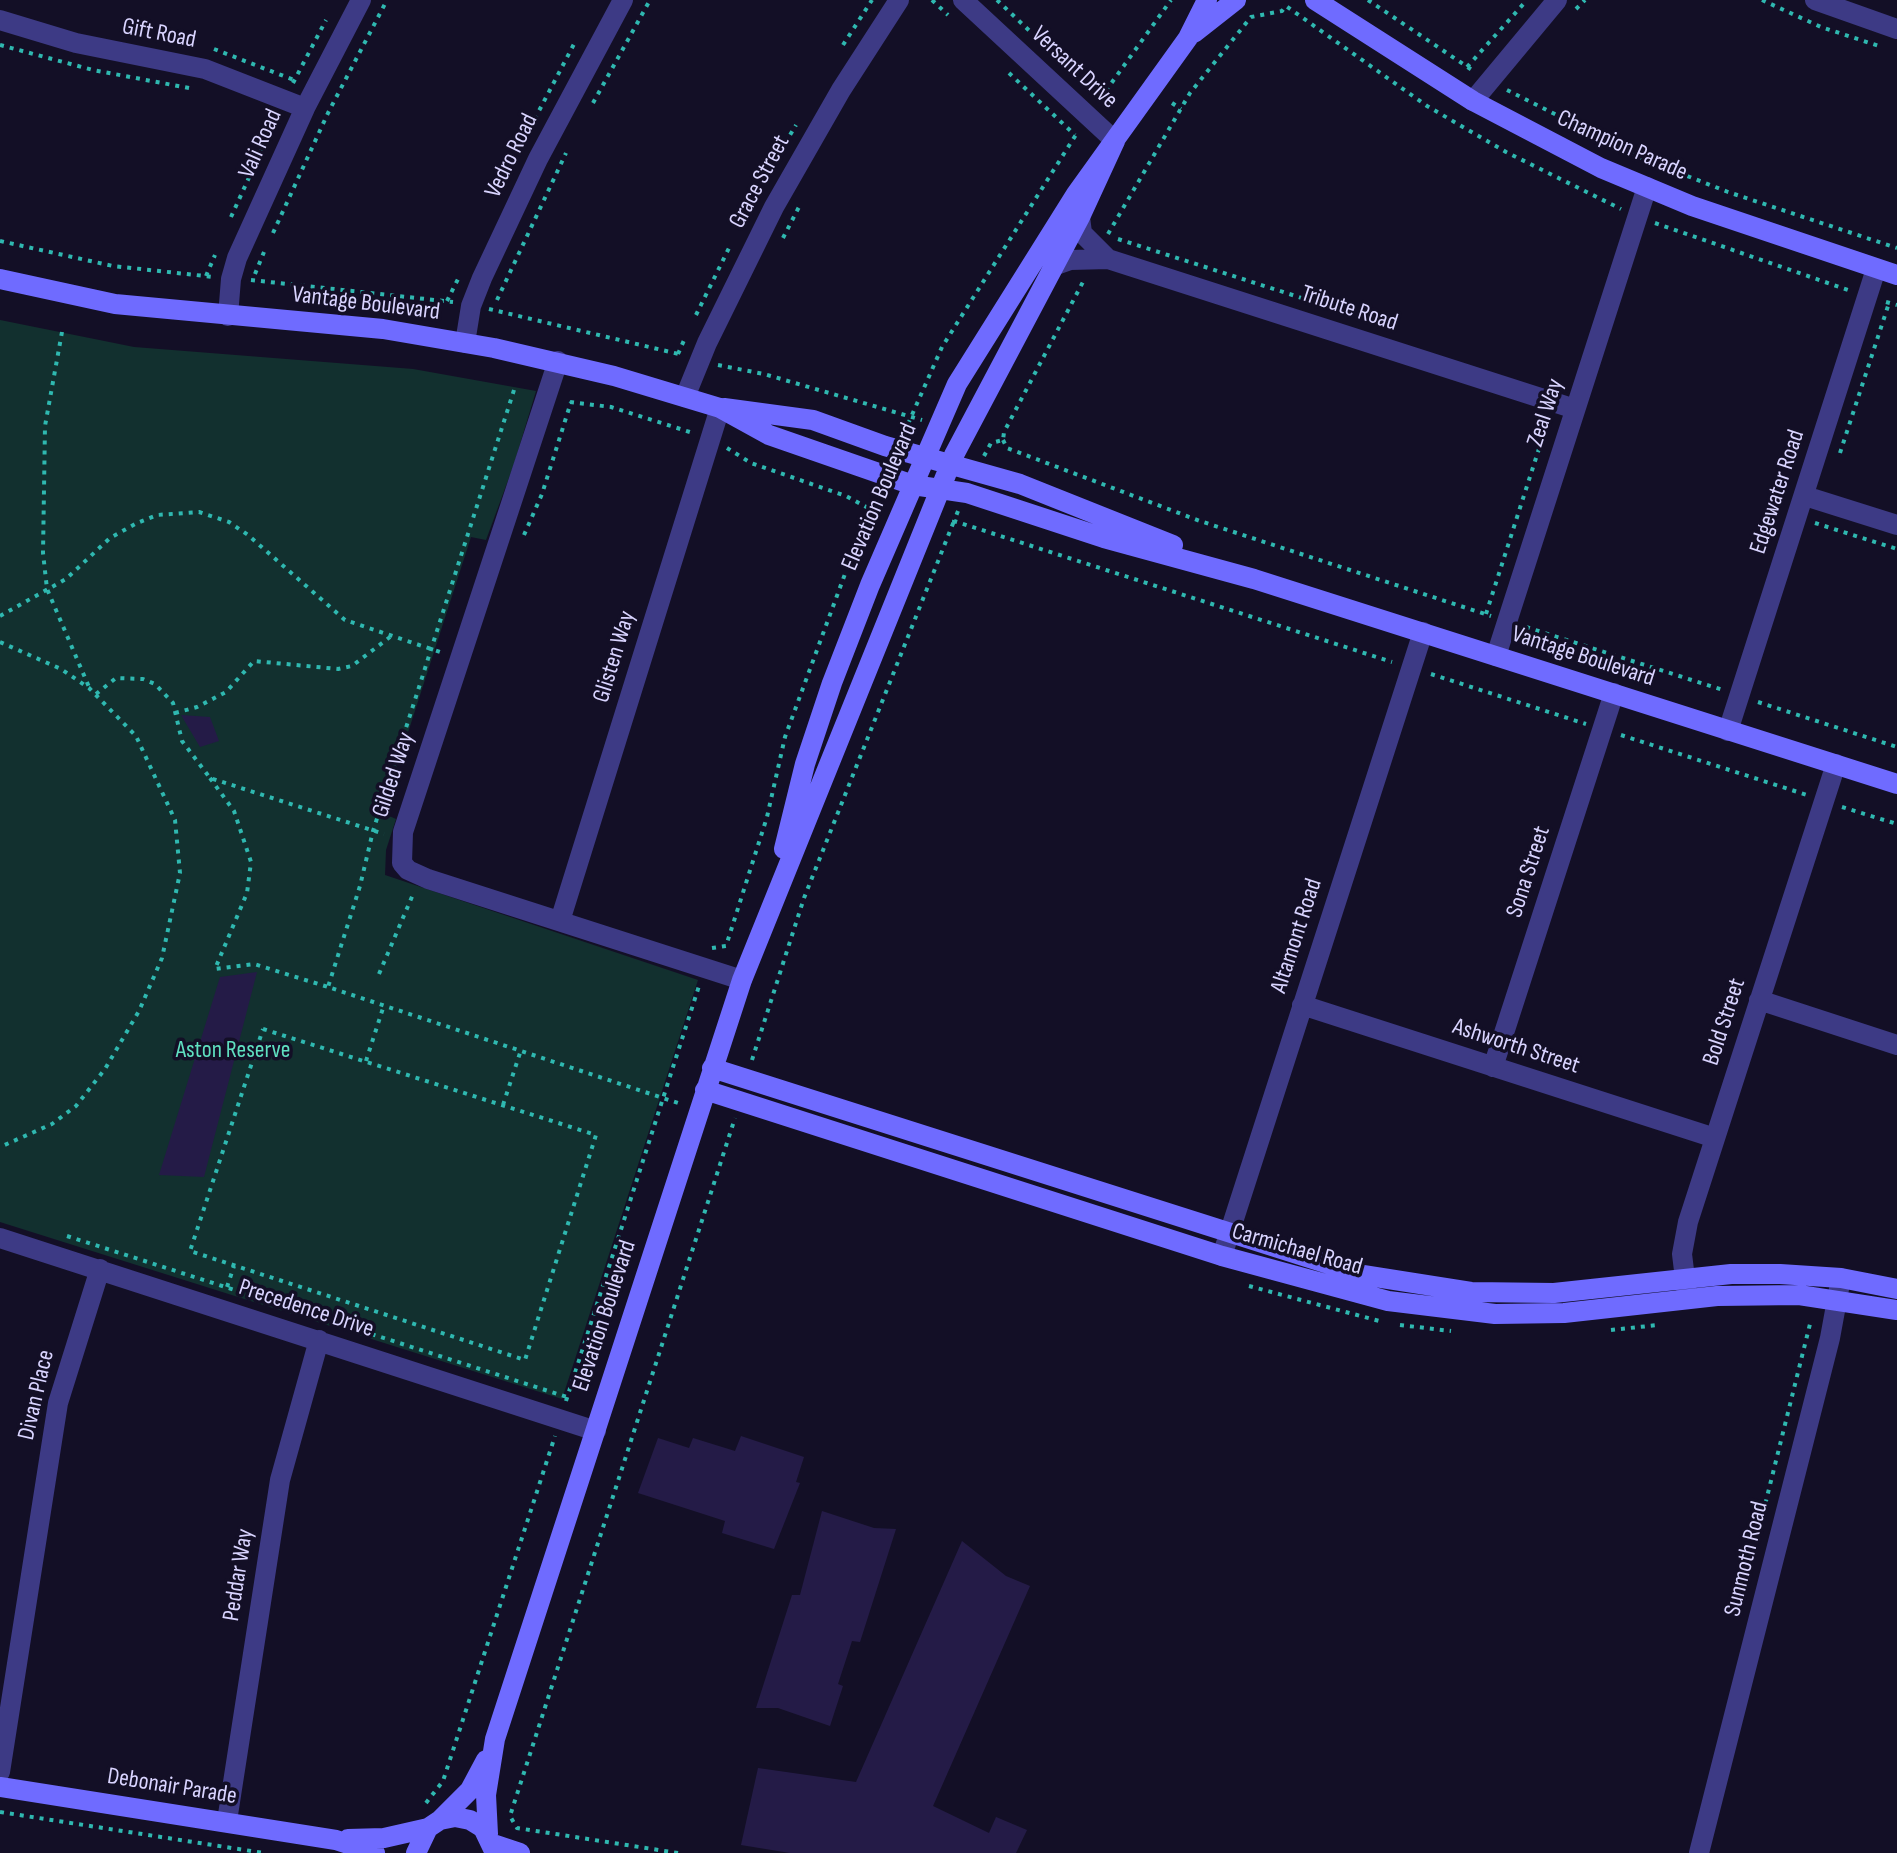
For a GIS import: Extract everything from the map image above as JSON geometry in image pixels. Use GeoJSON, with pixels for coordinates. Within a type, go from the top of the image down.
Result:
{"type":"FeatureCollection","features":[{"type":"Feature","properties":{"kind":"street","name":"Vali Road"},"geometry":{"type":"LineString","coordinates":[[228,316],[231,279],[305,108],[361,0]]}},
{"type":"Feature","properties":{"kind":"street","name":"Vedro Road"},"geometry":{"type":"LineString","coordinates":[[465,343],[471,306],[538,159],[623,0]]}},
{"type":"Feature","properties":{"kind":"street","name":"Grace Street"},"geometry":{"type":"LineString","coordinates":[[685,397],[774,207],[841,90],[899,0]]}},
{"type":"Feature","properties":{"kind":"street","name":"Versant Drive"},"geometry":{"type":"LineString","coordinates":[[963,0],[1115,141]]}},
{"type":"Feature","properties":{"kind":"street","name":"Elevation Boulevard"},"geometry":{"type":"LineString","coordinates":[[768,910],[799,786],[828,696],[924,456],[957,384],[1019,281],[1188,38],[1207,0]]}},
{"type":"Feature","properties":{"kind":"street","name":"Elevation Boulevard"},"geometry":{"type":"LineString","coordinates":[[1188,38],[1236,0]]}},
{"type":"Feature","properties":{"kind":"street","name":"Champion Parade"},"geometry":{"type":"LineString","coordinates":[[1315,0],[1473,101],[1544,140],[1647,187],[1749,227],[1897,275]]}},
{"type":"Feature","properties":{"kind":"street","name":"Champion Parade"},"geometry":{"type":"LineString","coordinates":[[1331,0],[1347,18]]}},
{"type":"Feature","properties":{"kind":"street"},"geometry":{"type":"LineString","coordinates":[[1473,101],[1488,79],[1557,0]]}},
{"type":"Feature","properties":{"kind":"street"},"geometry":{"type":"LineString","coordinates":[[1815,0],[1897,29]]}},
{"type":"Feature","properties":{"kind":"street","name":"Gift Road"},"geometry":{"type":"LineString","coordinates":[[0,20],[76,43],[205,69],[305,108]]}},
{"type":"Feature","properties":{"kind":"street","name":"Elevation Boulevard"},"geometry":{"type":"LineString","coordinates":[[430,1819],[470,1790],[495,1739],[742,980],[768,910],[829,771],[939,490],[964,433],[1080,217],[1115,141]]}},
{"type":"Feature","properties":{"kind":"street","name":"Zeal Way"},"geometry":{"type":"LineString","coordinates":[[1496,656],[1647,187]]}},
{"type":"Feature","properties":{"kind":"street"},"geometry":{"type":"LineString","coordinates":[[1080,217],[1082,233],[1103,251]]}},
{"type":"Feature","properties":{"kind":"street"},"geometry":{"type":"LineString","coordinates":[[1053,266],[1103,251]]}},
{"type":"Feature","properties":{"kind":"street","name":"Tribute Road"},"geometry":{"type":"LineString","coordinates":[[1103,251],[1575,409]]}},
{"type":"Feature","properties":{"kind":"street","name":"Edgewater Road"},"geometry":{"type":"LineString","coordinates":[[1728,731],[1876,269]]}},
{"type":"Feature","properties":{"kind":"street","name":"Vantage Boulevard"},"geometry":{"type":"LineString","coordinates":[[0,279],[115,304],[383,329],[558,361],[720,408],[769,435],[913,485],[967,493],[1104,538],[1254,579],[1897,784]]}},
{"type":"Feature","properties":{"kind":"street","name":"Gilded Way"},"geometry":{"type":"LineString","coordinates":[[419,876],[402,863],[401,839],[558,361]]}},
{"type":"Feature","properties":{"kind":"street","name":"Vantage Boulevard"},"geometry":{"type":"LineString","coordinates":[[720,408],[738,407],[813,420],[951,462],[1091,512],[1254,579]]}},
{"type":"Feature","properties":{"kind":"street","name":"Glisten Way"},"geometry":{"type":"LineString","coordinates":[[560,921],[720,408]]}},
{"type":"Feature","properties":{"kind":"street"},"geometry":{"type":"LineString","coordinates":[[1805,496],[1897,525]]}},
{"type":"Feature","properties":{"kind":"street","name":"Altamont Road"},"geometry":{"type":"LineString","coordinates":[[1222,1256],[1423,632]]}},
{"type":"Feature","properties":{"kind":"street","name":"Sona Street"},"geometry":{"type":"LineString","coordinates":[[1493,1067],[1614,693]]}},
{"type":"Feature","properties":{"kind":"street","name":"Bold Street"},"geometry":{"type":"LineString","coordinates":[[1686,1289],[1683,1243],[1836,764]]}},
{"type":"Feature","properties":{"kind":"street"},"geometry":{"type":"LineString","coordinates":[[419,876],[742,980]]}},
{"type":"Feature","properties":{"kind":"street"},"geometry":{"type":"LineString","coordinates":[[1759,1000],[1897,1045]]}},
{"type":"Feature","properties":{"kind":"street","name":"Ashworth Street"},"geometry":{"type":"LineString","coordinates":[[1302,1005],[1715,1138]]}},
{"type":"Feature","properties":{"kind":"street","name":"Carmichael Road"},"geometry":{"type":"LineString","coordinates":[[712,1068],[1229,1235],[1363,1275],[1471,1292],[1686,1289],[1838,1299],[1897,1310]]}},
{"type":"Feature","properties":{"kind":"street","name":"Carmichael Road"},"geometry":{"type":"LineString","coordinates":[[702,1099],[1341,1291],[1440,1309],[1564,1313],[1780,1274],[1841,1278],[1897,1289]]}},
{"type":"Feature","properties":{"kind":"street","name":"Precedence Drive"},"geometry":{"type":"LineString","coordinates":[[0,1238],[596,1431]]}},
{"type":"Feature","properties":{"kind":"street","name":"Divan Place"},"geometry":{"type":"LineString","coordinates":[[0,1772],[58,1403],[100,1269]]}},
{"type":"Feature","properties":{"kind":"street","name":"Sunmoth Road"},"geometry":{"type":"LineString","coordinates":[[1699,1853],[1841,1278]]}},
{"type":"Feature","properties":{"kind":"street","name":"Peddar Way"},"geometry":{"type":"LineString","coordinates":[[227,1821],[280,1480],[319,1340]]}},
{"type":"Feature","properties":{"kind":"street","name":"Elevation Boulevard"},"geometry":{"type":"LineString","coordinates":[[492,1844],[486,1795],[495,1739]]}},
{"type":"Feature","properties":{"kind":"street","name":"Debonair Parade"},"geometry":{"type":"LineString","coordinates":[[0,1787],[336,1840],[375,1853]]}},
{"type":"Feature","properties":{"kind":"street"},"geometry":{"type":"LineString","coordinates":[[416,1853],[430,1819],[455,1817],[470,1820],[492,1844],[520,1853]]}},
{"type":"Feature","properties":{"kind":"street","name":"Debonair Parade"},"geometry":{"type":"LineString","coordinates":[[336,1840],[384,1838],[430,1819]]}},
{"type":"Feature","properties":{"kind":"path"},"geometry":{"type":"LineString","coordinates":[[253,280],[328,113],[387,0]]}},
{"type":"Feature","properties":{"kind":"path"},"geometry":{"type":"LineString","coordinates":[[591,106],[650,0]]}},
{"type":"Feature","properties":{"kind":"path"},"geometry":{"type":"LineString","coordinates":[[997,0],[1067,67]]}},
{"type":"Feature","properties":{"kind":"path"},"geometry":{"type":"LineString","coordinates":[[1290,0],[1282,11],[1251,17],[1181,109],[1004,432],[1003,440],[1007,448],[1200,521],[1897,747]]}},
{"type":"Feature","properties":{"kind":"path"},"geometry":{"type":"LineString","coordinates":[[1368,0],[1467,67],[1644,159],[1728,192],[1897,248]]}},
{"type":"Feature","properties":{"kind":"path"},"geometry":{"type":"LineString","coordinates":[[1467,67],[1527,0]]}},
{"type":"Feature","properties":{"kind":"path"},"geometry":{"type":"LineString","coordinates":[[1286,6],[1377,74],[1467,130],[1564,182],[1638,216],[1897,305]]}},
{"type":"Feature","properties":{"kind":"path"},"geometry":{"type":"LineString","coordinates":[[0,45],[93,70],[200,90]]}},
{"type":"Feature","properties":{"kind":"path"},"geometry":{"type":"LineString","coordinates":[[1172,103],[1181,109]]}},
{"type":"Feature","properties":{"kind":"path"},"geometry":{"type":"LineString","coordinates":[[262,115],[275,120]]}},
{"type":"Feature","properties":{"kind":"path"},"geometry":{"type":"LineString","coordinates":[[493,310],[570,146]]}},
{"type":"Feature","properties":{"kind":"path"},"geometry":{"type":"LineString","coordinates":[[783,240],[808,191]]}},
{"type":"Feature","properties":{"kind":"path"},"geometry":{"type":"LineString","coordinates":[[0,241],[113,266],[361,289],[493,310],[549,321],[939,425]]}},
{"type":"Feature","properties":{"kind":"path"},"geometry":{"type":"LineString","coordinates":[[1103,251],[1364,318]]}},
{"type":"Feature","properties":{"kind":"path"},"geometry":{"type":"LineString","coordinates":[[62,332],[45,426],[41,520],[47,589],[89,688]]}},
{"type":"Feature","properties":{"kind":"path"},"geometry":{"type":"LineString","coordinates":[[721,366],[727,353]]}},
{"type":"Feature","properties":{"kind":"path"},"geometry":{"type":"LineString","coordinates":[[328,987],[360,886],[373,831],[514,390]]}},
{"type":"Feature","properties":{"kind":"path"},"geometry":{"type":"LineString","coordinates":[[838,407],[840,397]]}},
{"type":"Feature","properties":{"kind":"path"},"geometry":{"type":"LineString","coordinates":[[548,398],[611,407],[710,439],[751,463],[846,496],[898,521]]}},
{"type":"Feature","properties":{"kind":"path"},"geometry":{"type":"LineString","coordinates":[[1486,614],[1548,423]]}},
{"type":"Feature","properties":{"kind":"path"},"geometry":{"type":"LineString","coordinates":[[964,433],[991,443],[1003,440]]}},
{"type":"Feature","properties":{"kind":"path"},"geometry":{"type":"LineString","coordinates":[[977,471],[991,443]]}},
{"type":"Feature","properties":{"kind":"path"},"geometry":{"type":"LineString","coordinates":[[748,1079],[751,1058],[804,898],[967,493]]}},
{"type":"Feature","properties":{"kind":"path"},"geometry":{"type":"LineString","coordinates":[[0,616],[66,579],[110,538],[137,523],[160,515],[199,512],[229,522],[248,535],[345,620],[459,659]]}},
{"type":"Feature","properties":{"kind":"path"},"geometry":{"type":"LineString","coordinates":[[1798,517],[1897,549]]}},
{"type":"Feature","properties":{"kind":"path"},"geometry":{"type":"LineString","coordinates":[[954,521],[1897,824]]}},
{"type":"Feature","properties":{"kind":"path"},"geometry":{"type":"LineString","coordinates":[[175,713],[197,707],[226,692],[254,661],[338,669],[352,666],[390,637]]}},
{"type":"Feature","properties":{"kind":"path"},"geometry":{"type":"LineString","coordinates":[[0,642],[61,669],[89,688],[136,736],[175,820],[180,873],[170,931],[139,1011],[92,1088],[52,1124],[0,1147]]}},
{"type":"Feature","properties":{"kind":"path"},"geometry":{"type":"LineString","coordinates":[[1386,676],[1390,661]]}},
{"type":"Feature","properties":{"kind":"path"},"geometry":{"type":"LineString","coordinates":[[96,694],[116,678],[143,679],[166,691],[182,741],[234,811],[251,862],[247,893],[215,969],[254,964],[521,1049],[738,1111],[510,1816],[517,1828],[678,1853]]}},
{"type":"Feature","properties":{"kind":"path"},"geometry":{"type":"LineString","coordinates":[[210,778],[401,839]]}},
{"type":"Feature","properties":{"kind":"path"},"geometry":{"type":"LineString","coordinates":[[379,974],[419,876]]}},
{"type":"Feature","properties":{"kind":"path"},"geometry":{"type":"LineString","coordinates":[[366,1061],[384,1005]]}},
{"type":"Feature","properties":{"kind":"path"},"geometry":{"type":"LineString","coordinates":[[263,1029],[503,1105],[596,1135],[525,1360],[190,1251],[263,1029]]}},
{"type":"Feature","properties":{"kind":"path"},"geometry":{"type":"LineString","coordinates":[[503,1105],[521,1049]]}},
{"type":"Feature","properties":{"kind":"path"},"geometry":{"type":"LineString","coordinates":[[60,1234],[567,1397],[430,1819]]}},
{"type":"Feature","properties":{"kind":"path"},"geometry":{"type":"LineString","coordinates":[[219,1309],[234,1266]]}},
{"type":"Feature","properties":{"kind":"path"},"geometry":{"type":"LineString","coordinates":[[0,1812],[264,1853]]}},
{"type":"Feature","properties":{"kind":"green space","name":"Aston Reserve"},"geometry":{"type":"Polygon","coordinates":[[[0,320],[134,347],[413,369],[536,391],[486,540],[471,537],[382,813],[396,819],[386,850],[385,875],[698,980],[562,1399],[0,1222],[0,320]]]}},
{"type":"Feature","properties":{"kind":"building"},"geometry":{"type":"Polygon","coordinates":[[[181,715],[210,717],[219,741],[200,747],[181,715]]]}},
{"type":"Feature","properties":{"kind":"building"},"geometry":{"type":"Polygon","coordinates":[[[257,972],[204,1177],[159,1175],[220,977],[257,972]]]}},
{"type":"Feature","properties":{"kind":"building"},"geometry":{"type":"Polygon","coordinates":[[[741,1436],[804,1457],[796,1482],[800,1483],[774,1549],[722,1533],[725,1521],[638,1493],[658,1438],[689,1448],[693,1438],[735,1451],[741,1436]]]}},
{"type":"Feature","properties":{"kind":"building"},"geometry":{"type":"Polygon","coordinates":[[[822,1511],[874,1528],[896,1529],[860,1642],[852,1641],[838,1684],[843,1686],[830,1726],[778,1708],[756,1708],[792,1595],[800,1595],[822,1511]]]}},
{"type":"Feature","properties":{"kind":"building"},"geometry":{"type":"Polygon","coordinates":[[[962,1541],[1006,1576],[1030,1586],[933,1806],[989,1833],[996,1817],[1027,1830],[1016,1853],[790,1853],[741,1845],[758,1768],[856,1782],[962,1541]]]}}]}
